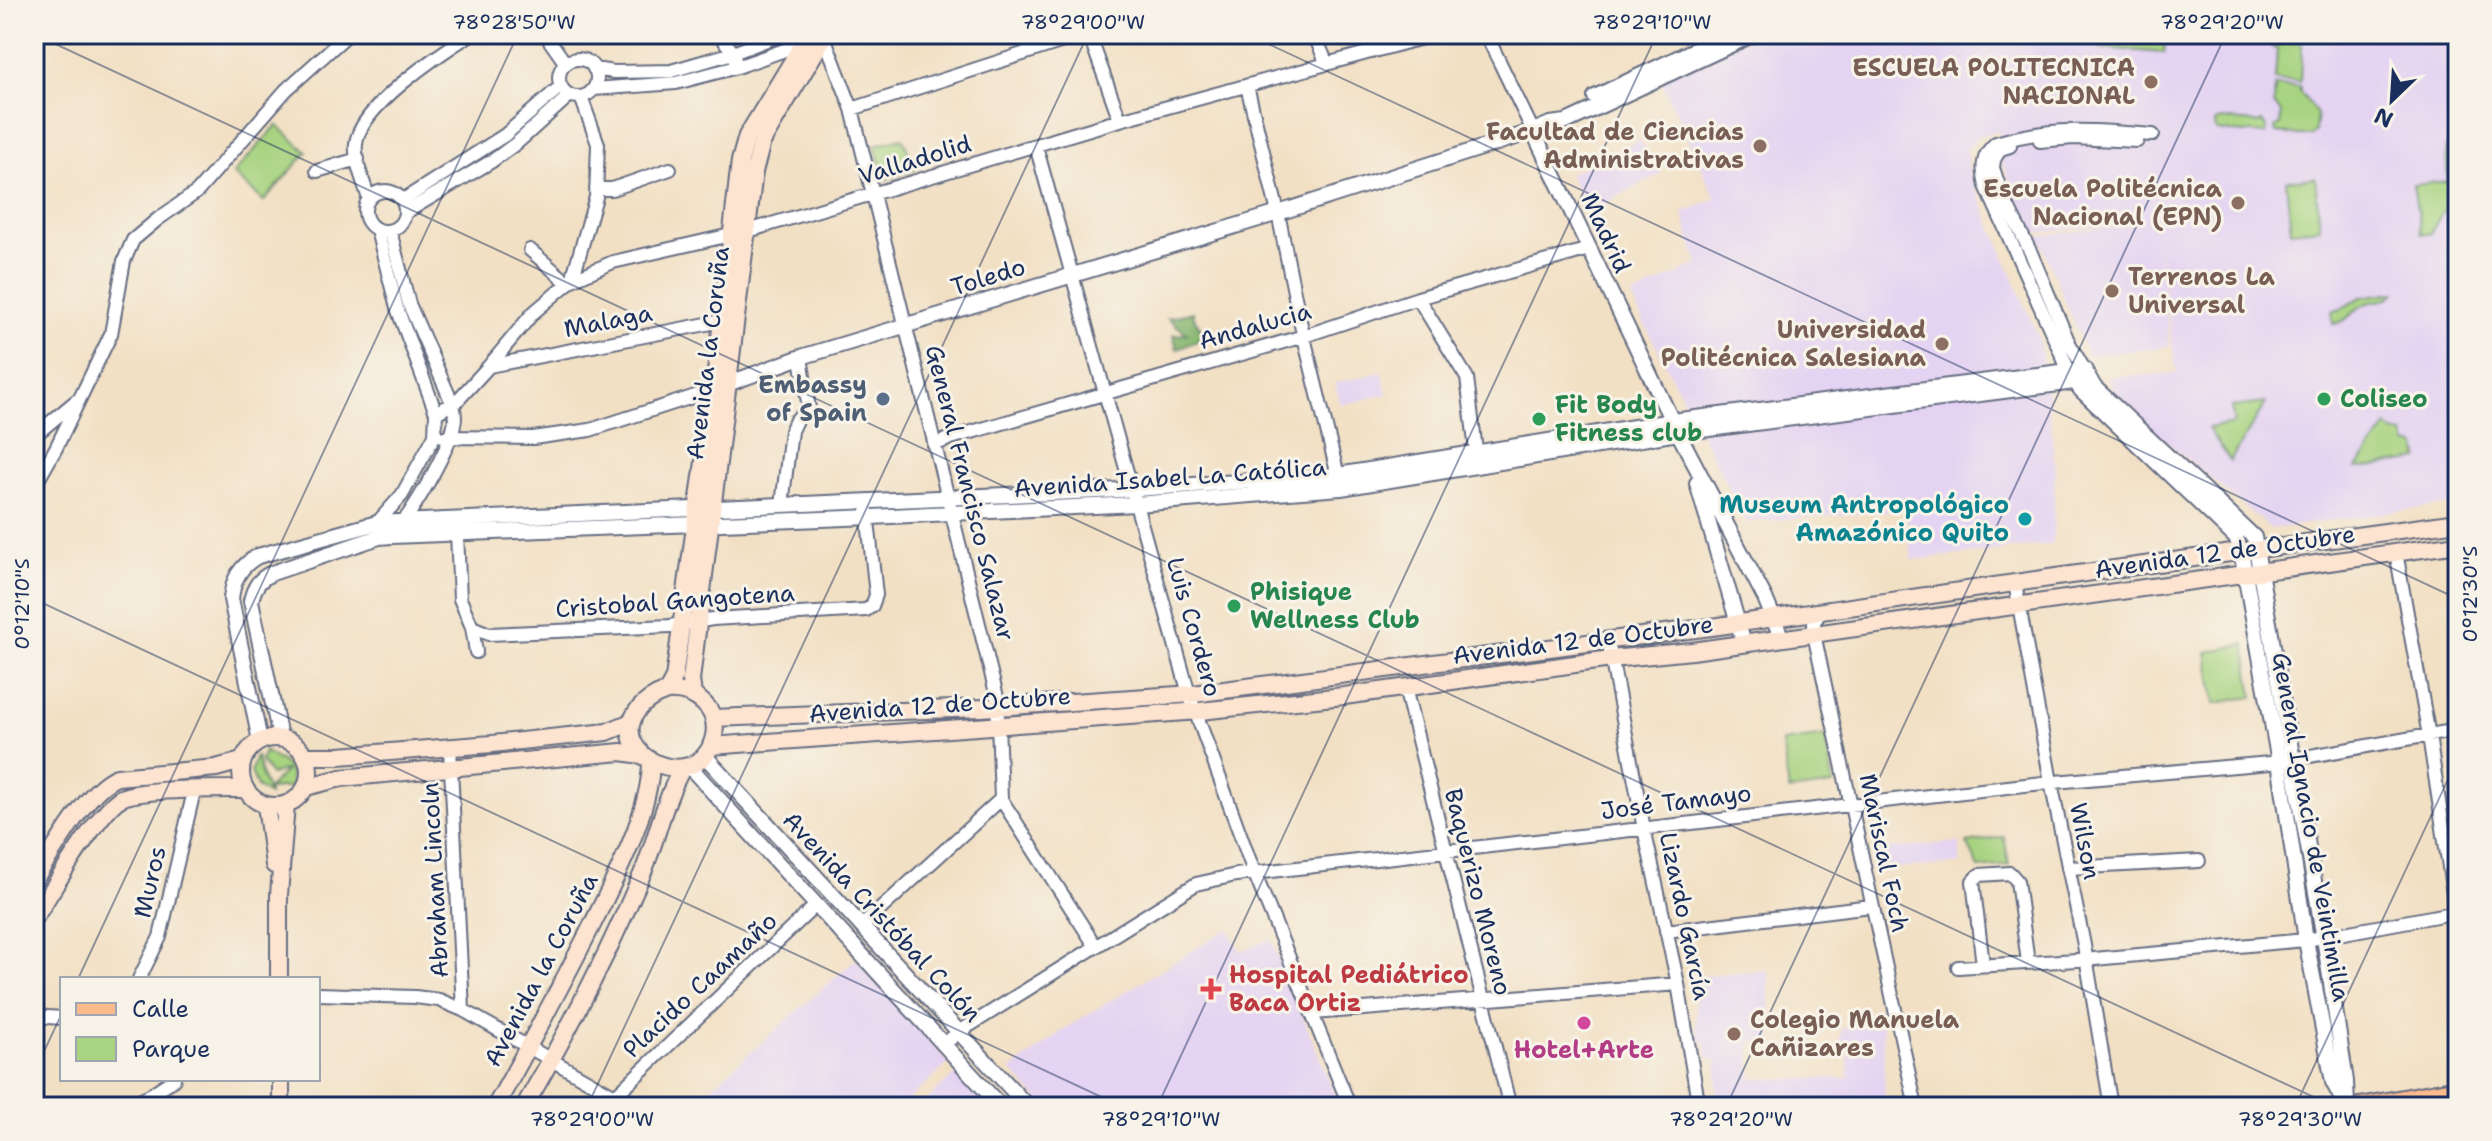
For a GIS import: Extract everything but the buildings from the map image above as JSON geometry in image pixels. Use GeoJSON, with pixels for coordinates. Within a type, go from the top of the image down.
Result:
{"type":"FeatureCollection","features":[{"type":"Feature","properties":{"kind":"main road","name":"Avenida la Coruña"},"geometry":{"type":"LineString","coordinates":[[667,691],[674,678],[681,626],[704,516],[729,322],[748,231],[754,172],[762,142],[817,37]]}},
{"type":"Feature","properties":{"kind":"main road","name":"Avenida la Coruña"},"geometry":{"type":"LineString","coordinates":[[729,322],[730,236],[740,161],[747,136],[817,37]]}},
{"type":"Feature","properties":{"kind":"main road","name":"Avenida la Coruña"},"geometry":{"type":"LineString","coordinates":[[693,695],[691,680],[700,621],[704,516]]}},
{"type":"Feature","properties":{"kind":"main road","name":"Avenida 12 de Octubre"},"geometry":{"type":"LineString","coordinates":[[713,718],[998,707],[1189,694],[1739,623],[2458,522]]}},
{"type":"Feature","properties":{"kind":"main road","name":"Avenida 12 de Octubre"},"geometry":{"type":"LineString","coordinates":[[707,751],[1195,711],[1405,688],[1782,639],[2455,544]]}},
{"type":"Feature","properties":{"kind":"main road"},"geometry":{"type":"LineString","coordinates":[[306,756],[339,756],[607,732],[631,722],[649,699],[667,691],[693,695],[704,703],[713,718],[714,736],[707,751],[685,767],[661,766],[647,758],[621,752],[341,778],[306,787]]}},
{"type":"Feature","properties":{"kind":"main road"},"geometry":{"type":"LineString","coordinates":[[631,722],[633,742],[647,758]]}},
{"type":"Feature","properties":{"kind":"main road"},"geometry":{"type":"LineString","coordinates":[[280,737],[299,747],[306,756],[310,774],[298,798],[286,804],[266,805],[245,789],[240,770],[249,749],[260,741],[280,737]]}},
{"type":"Feature","properties":{"kind":"main road","name":"Avenida la Coruña"},"geometry":{"type":"LineString","coordinates":[[495,1107],[621,867],[651,776],[647,758]]}},
{"type":"Feature","properties":{"kind":"main road"},"geometry":{"type":"LineString","coordinates":[[34,880],[90,796],[102,784],[117,777],[216,768],[242,761]]}},
{"type":"Feature","properties":{"kind":"main road","name":"Avenida la Coruña"},"geometry":{"type":"LineString","coordinates":[[524,1107],[599,966],[642,873],[674,783],[685,767]]}},
{"type":"Feature","properties":{"kind":"main road"},"geometry":{"type":"LineString","coordinates":[[144,774],[137,780],[136,787],[146,793]]}},
{"type":"Feature","properties":{"kind":"main road"},"geometry":{"type":"LineString","coordinates":[[34,919],[95,827],[116,802],[121,791],[117,777]]}},
{"type":"Feature","properties":{"kind":"main road"},"geometry":{"type":"LineString","coordinates":[[116,802],[146,793],[245,789]]}},
{"type":"Feature","properties":{"kind":"main road"},"geometry":{"type":"LineString","coordinates":[[279,977],[279,895],[286,804]]}},
{"type":"Feature","properties":{"kind":"main road"},"geometry":{"type":"LineString","coordinates":[[266,805],[279,895]]}},
{"type":"Feature","properties":{"kind":"main road"},"geometry":{"type":"LineString","coordinates":[[577,955],[599,966]]}},
{"type":"Feature","properties":{"kind":"main road"},"geometry":{"type":"LineString","coordinates":[[281,1081],[281,1107]]}},
{"type":"Feature","properties":{"kind":"main road"},"geometry":{"type":"LineString","coordinates":[[2359,1107],[2458,1089]]}},
{"type":"Feature","properties":{"kind":"street"},"geometry":{"type":"LineString","coordinates":[[34,487],[111,334],[124,261],[133,240],[197,192],[286,90],[348,34]]}},
{"type":"Feature","properties":{"kind":"street"},"geometry":{"type":"LineString","coordinates":[[369,199],[356,144],[364,123],[380,104],[428,61],[471,34]]}},
{"type":"Feature","properties":{"kind":"street"},"geometry":{"type":"LineString","coordinates":[[545,34],[566,64]]}},
{"type":"Feature","properties":{"kind":"street"},"geometry":{"type":"LineString","coordinates":[[720,34],[733,53],[737,67]]}},
{"type":"Feature","properties":{"kind":"street"},"geometry":{"type":"LineString","coordinates":[[530,250],[570,282],[596,197],[598,144],[559,74],[566,64],[581,60],[594,69],[614,72],[671,71],[733,53],[782,34]]}},
{"type":"Feature","properties":{"kind":"street"},"geometry":{"type":"LineString","coordinates":[[852,109],[1087,34],[1120,120]]}},
{"type":"Feature","properties":{"kind":"street"},"geometry":{"type":"LineString","coordinates":[[1314,34],[1327,64]]}},
{"type":"Feature","properties":{"kind":"street","name":"Valladolid"},"geometry":{"type":"LineString","coordinates":[[436,413],[453,405],[533,313],[570,282],[613,262],[730,236],[1120,120],[1437,34]]}},
{"type":"Feature","properties":{"kind":"street","name":"Madrid"},"geometry":{"type":"LineString","coordinates":[[1486,34],[1675,427],[1775,618],[1782,639]]}},
{"type":"Feature","properties":{"kind":"street","name":"Toledo"},"geometry":{"type":"LineString","coordinates":[[1550,124],[1560,114],[1728,34]]}},
{"type":"Feature","properties":{"kind":"street","name":"Toledo"},"geometry":{"type":"LineString","coordinates":[[435,435],[449,438],[533,438],[590,430],[632,418],[801,357],[1278,213],[1550,124],[1566,122],[1754,34]]}},
{"type":"Feature","properties":{"kind":"street"},"geometry":{"type":"LineString","coordinates":[[404,206],[492,161],[518,142],[571,93],[676,83],[737,67],[817,37]]}},
{"type":"Feature","properties":{"kind":"street","name":"General Francisco Salazar"},"geometry":{"type":"LineString","coordinates":[[817,37],[852,109],[906,325],[998,707],[1001,799]]}},
{"type":"Feature","properties":{"kind":"street"},"geometry":{"type":"LineString","coordinates":[[594,69],[597,79],[594,89]]}},
{"type":"Feature","properties":{"kind":"street"},"geometry":{"type":"LineString","coordinates":[[1247,86],[1340,482]]}},
{"type":"Feature","properties":{"kind":"street"},"geometry":{"type":"LineString","coordinates":[[2147,138],[2073,138],[2030,142],[2000,149],[1989,159],[2002,195],[2031,253],[2069,343],[2079,375],[2241,523],[2254,537],[2249,550]]}},
{"type":"Feature","properties":{"kind":"street","name":"Luis Cordero"},"geometry":{"type":"LineString","coordinates":[[1036,146],[1189,694],[1254,872],[1350,1107]]}},
{"type":"Feature","properties":{"kind":"street"},"geometry":{"type":"LineString","coordinates":[[317,171],[358,159]]}},
{"type":"Feature","properties":{"kind":"street"},"geometry":{"type":"LineString","coordinates":[[596,189],[612,189],[670,169]]}},
{"type":"Feature","properties":{"kind":"street"},"geometry":{"type":"LineString","coordinates":[[383,230],[401,224],[404,206],[398,195],[386,190],[369,199],[366,216],[368,222],[383,230],[409,304],[453,405],[455,418],[449,438],[416,503],[392,536]]}},
{"type":"Feature","properties":{"kind":"street"},"geometry":{"type":"LineString","coordinates":[[377,523],[402,495],[435,435],[436,413],[397,308],[383,230]]}},
{"type":"Feature","properties":{"kind":"street","name":"Andalucia"},"geometry":{"type":"LineString","coordinates":[[934,445],[1589,249]]}},
{"type":"Feature","properties":{"kind":"street"},"geometry":{"type":"LineString","coordinates":[[1418,298],[1467,378],[1478,460]]}},
{"type":"Feature","properties":{"kind":"street","name":"Malaga"},"geometry":{"type":"LineString","coordinates":[[489,366],[729,322]]}},
{"type":"Feature","properties":{"kind":"street"},"geometry":{"type":"LineString","coordinates":[[782,505],[791,431],[796,420],[809,409],[801,357]]}},
{"type":"Feature","properties":{"kind":"street","name":"Avenida Isabel La Católica"},"geometry":{"type":"LineString","coordinates":[[404,522],[704,516],[868,517],[1340,482],[1675,427],[2079,375]]}},
{"type":"Feature","properties":{"kind":"street"},"geometry":{"type":"LineString","coordinates":[[56,448],[49,440],[36,434],[81,396]]}},
{"type":"Feature","properties":{"kind":"street","name":"Madrid"},"geometry":{"type":"LineString","coordinates":[[1687,449],[1744,644]]}},
{"type":"Feature","properties":{"kind":"street"},"geometry":{"type":"LineString","coordinates":[[402,495],[416,503]]}},
{"type":"Feature","properties":{"kind":"street","name":"Avenida Isabel La Católica"},"geometry":{"type":"LineString","coordinates":[[280,737],[251,601],[255,587],[272,573],[379,537],[704,516],[782,505],[947,497],[1134,496]]}},
{"type":"Feature","properties":{"kind":"street","name":"Cristobal Gangotena"},"geometry":{"type":"LineString","coordinates":[[472,627],[489,634],[681,626],[700,621],[866,610],[872,606],[876,595],[866,501]]}},
{"type":"Feature","properties":{"kind":"street"},"geometry":{"type":"LineString","coordinates":[[260,741],[231,599],[241,568],[258,556],[377,523],[404,522]]}},
{"type":"Feature","properties":{"kind":"street"},"geometry":{"type":"LineString","coordinates":[[457,533],[460,599],[472,627],[476,652]]}},
{"type":"Feature","properties":{"kind":"street","name":"General Ignacio de Veintimilla"},"geometry":{"type":"LineString","coordinates":[[2249,550],[2286,760],[2324,938],[2346,1081],[2346,1107]]}},
{"type":"Feature","properties":{"kind":"street"},"geometry":{"type":"LineString","coordinates":[[2396,552],[2429,736],[2458,927]]}},
{"type":"Feature","properties":{"kind":"street","name":"Wilson"},"geometry":{"type":"LineString","coordinates":[[2015,583],[2087,959],[2111,1107]]}},
{"type":"Feature","properties":{"kind":"street"},"geometry":{"type":"LineString","coordinates":[[1814,634],[1814,622],[1822,610]]}},
{"type":"Feature","properties":{"kind":"street","name":"Mariscal Foch"},"geometry":{"type":"LineString","coordinates":[[1814,634],[1916,1107]]}},
{"type":"Feature","properties":{"kind":"street","name":"Lizardo García"},"geometry":{"type":"LineString","coordinates":[[1608,640],[1644,829],[1678,984],[1699,1107]]}},
{"type":"Feature","properties":{"kind":"street","name":"Baquerizo Moreno"},"geometry":{"type":"LineString","coordinates":[[1405,688],[1510,1107]]}},
{"type":"Feature","properties":{"kind":"street","name":"José Tamayo"},"geometry":{"type":"LineString","coordinates":[[943,1045],[1196,884],[1254,872],[1444,850],[2051,782],[2286,760],[2458,730]]}},
{"type":"Feature","properties":{"kind":"street","name":"Abraham Lincoln"},"geometry":{"type":"LineString","coordinates":[[450,747],[463,1010]]}},
{"type":"Feature","properties":{"kind":"street","name":"Avenida Cristóbal Colón"},"geometry":{"type":"LineString","coordinates":[[707,751],[861,927],[1028,1107]]}},
{"type":"Feature","properties":{"kind":"street","name":"General Ignacio de Veintimilla"},"geometry":{"type":"LineString","coordinates":[[2286,760],[2306,940],[2333,1082],[2346,1107]]}},
{"type":"Feature","properties":{"kind":"street","name":"Avenida Cristóbal Colón"},"geometry":{"type":"LineString","coordinates":[[685,767],[1001,1107]]}},
{"type":"Feature","properties":{"kind":"street","name":"Muros"},"geometry":{"type":"LineString","coordinates":[[140,977],[160,937],[194,791]]}},
{"type":"Feature","properties":{"kind":"street"},"geometry":{"type":"LineString","coordinates":[[861,927],[1001,799],[1096,947]]}},
{"type":"Feature","properties":{"kind":"street"},"geometry":{"type":"LineString","coordinates":[[2068,868],[2199,861]]}},
{"type":"Feature","properties":{"kind":"street"},"geometry":{"type":"LineString","coordinates":[[1983,965],[1973,881],[1979,875],[2010,873],[2017,881],[2028,962]]}},
{"type":"Feature","properties":{"kind":"street","name":"Placido Caamaño"},"geometry":{"type":"LineString","coordinates":[[618,1102],[816,905]]}},
{"type":"Feature","properties":{"kind":"street"},"geometry":{"type":"LineString","coordinates":[[1666,931],[1871,906]]}},
{"type":"Feature","properties":{"kind":"street"},"geometry":{"type":"LineString","coordinates":[[1958,967],[2306,940],[2457,912]]}},
{"type":"Feature","properties":{"kind":"street"},"geometry":{"type":"LineString","coordinates":[[1313,1013],[1678,984]]}},
{"type":"Feature","properties":{"kind":"street"},"geometry":{"type":"LineString","coordinates":[[320,994],[439,1000],[529,1047],[618,1102]]}},
{"type":"Feature","properties":{"kind":"street"},"geometry":{"type":"LineString","coordinates":[[34,1016],[60,1018]]}},
{"type":"Feature","properties":{"kind":"street"},"geometry":{"type":"LineString","coordinates":[[125,1107],[171,1081]]}},
{"type":"Feature","properties":{"kind":"shaded area"},"geometry":{"type":"Polygon","coordinates":[[[1757,34],[2458,34],[2458,503],[2271,529],[2118,401],[2108,377],[2178,373],[2157,230],[2170,346],[2088,356],[2038,236],[2156,221],[2033,233],[2002,164],[1998,131],[1977,137],[1966,149],[1969,172],[2039,339],[2055,467],[2053,544],[1912,560],[1906,510],[1746,522],[1631,297],[1700,263],[1692,248],[1683,212],[1716,199],[1660,78],[1757,34]]]}},
{"type":"Feature","properties":{"kind":"shaded area"},"geometry":{"type":"Polygon","coordinates":[[[1639,140],[1662,173],[1588,212],[1569,174],[1639,140]]]}},
{"type":"Feature","properties":{"kind":"shaded area"},"geometry":{"type":"Polygon","coordinates":[[[1382,372],[1387,394],[1341,405],[1335,383],[1382,372]]]}},
{"type":"Feature","properties":{"kind":"shaded area"},"geometry":{"type":"Polygon","coordinates":[[[1960,842],[1960,864],[1876,869],[1875,850],[1960,842]]]}},
{"type":"Feature","properties":{"kind":"shaded area","name":"Hospital Pediátrico Baca Ortiz"},"geometry":{"type":"Polygon","coordinates":[[[1228,929],[1241,951],[1271,939],[1340,1107],[1045,1107],[1011,1070],[1069,1026],[1228,929]]]}},
{"type":"Feature","properties":{"kind":"shaded area"},"geometry":{"type":"Polygon","coordinates":[[[856,959],[949,1063],[901,1107],[689,1107],[856,959]]]}},
{"type":"Feature","properties":{"kind":"shaded area","name":"Colegio Manuela Cañizares"},"geometry":{"type":"Polygon","coordinates":[[[1768,970],[1772,1041],[1750,1041],[1751,1079],[1848,1078],[1849,1046],[1840,1046],[1841,1028],[1883,1025],[1885,1107],[1717,1107],[1717,1060],[1707,1059],[1706,1043],[1697,1043],[1695,976],[1768,970]]]}},
{"type":"Feature","properties":{"kind":"shaded area"},"geometry":{"type":"Polygon","coordinates":[[[957,1073],[988,1107],[919,1107],[957,1073]]]}},
{"type":"Feature","properties":{"kind":"green space"},"geometry":{"type":"Polygon","coordinates":[[[2102,34],[2166,34],[2164,53],[2101,48],[2102,34]]]}},
{"type":"Feature","properties":{"kind":"green space"},"geometry":{"type":"Polygon","coordinates":[[[2272,41],[2302,42],[2300,82],[2275,80],[2277,48],[2272,48],[2272,41]]]}},
{"type":"Feature","properties":{"kind":"green space"},"geometry":{"type":"Polygon","coordinates":[[[2275,86],[2300,87],[2300,92],[2317,114],[2315,131],[2311,136],[2276,133],[2281,112],[2274,104],[2275,86]]]}},
{"type":"Feature","properties":{"kind":"green space"},"geometry":{"type":"Polygon","coordinates":[[[2220,119],[2262,122],[2267,127],[2266,134],[2216,131],[2215,122],[2220,119]]]}},
{"type":"Feature","properties":{"kind":"green space"},"geometry":{"type":"Polygon","coordinates":[[[277,125],[307,152],[264,201],[233,174],[277,125]]]}},
{"type":"Feature","properties":{"kind":"green space"},"geometry":{"type":"Polygon","coordinates":[[[902,138],[917,169],[884,180],[875,145],[902,138]]]}},
{"type":"Feature","properties":{"kind":"green space"},"geometry":{"type":"Polygon","coordinates":[[[2458,143],[2458,186],[2430,234],[2421,234],[2413,185],[2448,181],[2446,146],[2458,143]]]}},
{"type":"Feature","properties":{"kind":"green space"},"geometry":{"type":"Polygon","coordinates":[[[2315,178],[2320,228],[2291,231],[2286,181],[2315,178]]]}},
{"type":"Feature","properties":{"kind":"green space"},"geometry":{"type":"Polygon","coordinates":[[[2396,292],[2387,299],[2364,304],[2345,320],[2333,324],[2332,311],[2361,297],[2396,292]]]}},
{"type":"Feature","properties":{"kind":"green space"},"geometry":{"type":"Polygon","coordinates":[[[1193,312],[1207,337],[1177,349],[1173,335],[1187,334],[1168,318],[1193,312]]]}},
{"type":"Feature","properties":{"kind":"green space"},"geometry":{"type":"Polygon","coordinates":[[[2266,403],[2230,461],[2208,428],[2234,424],[2231,407],[2266,403]]]}},
{"type":"Feature","properties":{"kind":"green space"},"geometry":{"type":"Polygon","coordinates":[[[2387,426],[2393,432],[2404,434],[2407,444],[2416,446],[2420,459],[2356,469],[2387,426]]]}},
{"type":"Feature","properties":{"kind":"green space"},"geometry":{"type":"Polygon","coordinates":[[[2245,644],[2253,697],[2215,703],[2207,652],[2245,644]]]}},
{"type":"Feature","properties":{"kind":"green space"},"geometry":{"type":"Polygon","coordinates":[[[1825,736],[1834,785],[1789,791],[1782,742],[1825,736]]]}},
{"type":"Feature","properties":{"kind":"green space"},"geometry":{"type":"Polygon","coordinates":[[[264,751],[289,767],[292,787],[268,789],[287,769],[271,775],[261,761],[264,751]]]}},
{"type":"Feature","properties":{"kind":"green space"},"geometry":{"type":"Polygon","coordinates":[[[256,757],[269,795],[257,787],[251,771],[256,757]]]}},
{"type":"Feature","properties":{"kind":"green space"},"geometry":{"type":"Polygon","coordinates":[[[2004,837],[2009,865],[1979,868],[1967,843],[2004,837]]]}},
{"type":"Feature","properties":{"kind":"place","name":"ESCUELA POLITECNICA NACIONAL"},"geometry":{"type":"Point","coordinates":[2151,82]}},
{"type":"Feature","properties":{"kind":"place","name":"Facultad de Ciencias Administrativas"},"geometry":{"type":"Point","coordinates":[1760,146]}},
{"type":"Feature","properties":{"kind":"place","name":"Escuela Politécnica Nacional (EPN)"},"geometry":{"type":"Point","coordinates":[2238,203]}},
{"type":"Feature","properties":{"kind":"place","name":"Terrenos La Universal"},"geometry":{"type":"Point","coordinates":[2112,291]}},
{"type":"Feature","properties":{"kind":"place","name":"Universidad Politécnica Salesiana"},"geometry":{"type":"Point","coordinates":[1942,344]}},
{"type":"Feature","properties":{"kind":"place","name":"Embassy of Spain"},"geometry":{"type":"Point","coordinates":[883,399]}},
{"type":"Feature","properties":{"kind":"place","name":"Coliseo"},"geometry":{"type":"Point","coordinates":[2324,399]}},
{"type":"Feature","properties":{"kind":"place","name":"Fit Body Fitness club"},"geometry":{"type":"Point","coordinates":[1539,419]}},
{"type":"Feature","properties":{"kind":"place","name":"Museum Antropológico Amazónico Quito"},"geometry":{"type":"Point","coordinates":[2025,519]}},
{"type":"Feature","properties":{"kind":"place","name":"Phisique Wellness Club"},"geometry":{"type":"Point","coordinates":[1234,606]}},
{"type":"Feature","properties":{"kind":"place","name":"Hospital Pediátrico Baca Ortiz"},"geometry":{"type":"Point","coordinates":[1211,989]}},
{"type":"Feature","properties":{"kind":"place","name":"Hotel+Arte"},"geometry":{"type":"Point","coordinates":[1584,1023]}},
{"type":"Feature","properties":{"kind":"place","name":"Colegio Manuela Cañizares"},"geometry":{"type":"Point","coordinates":[1734,1034]}}]}
